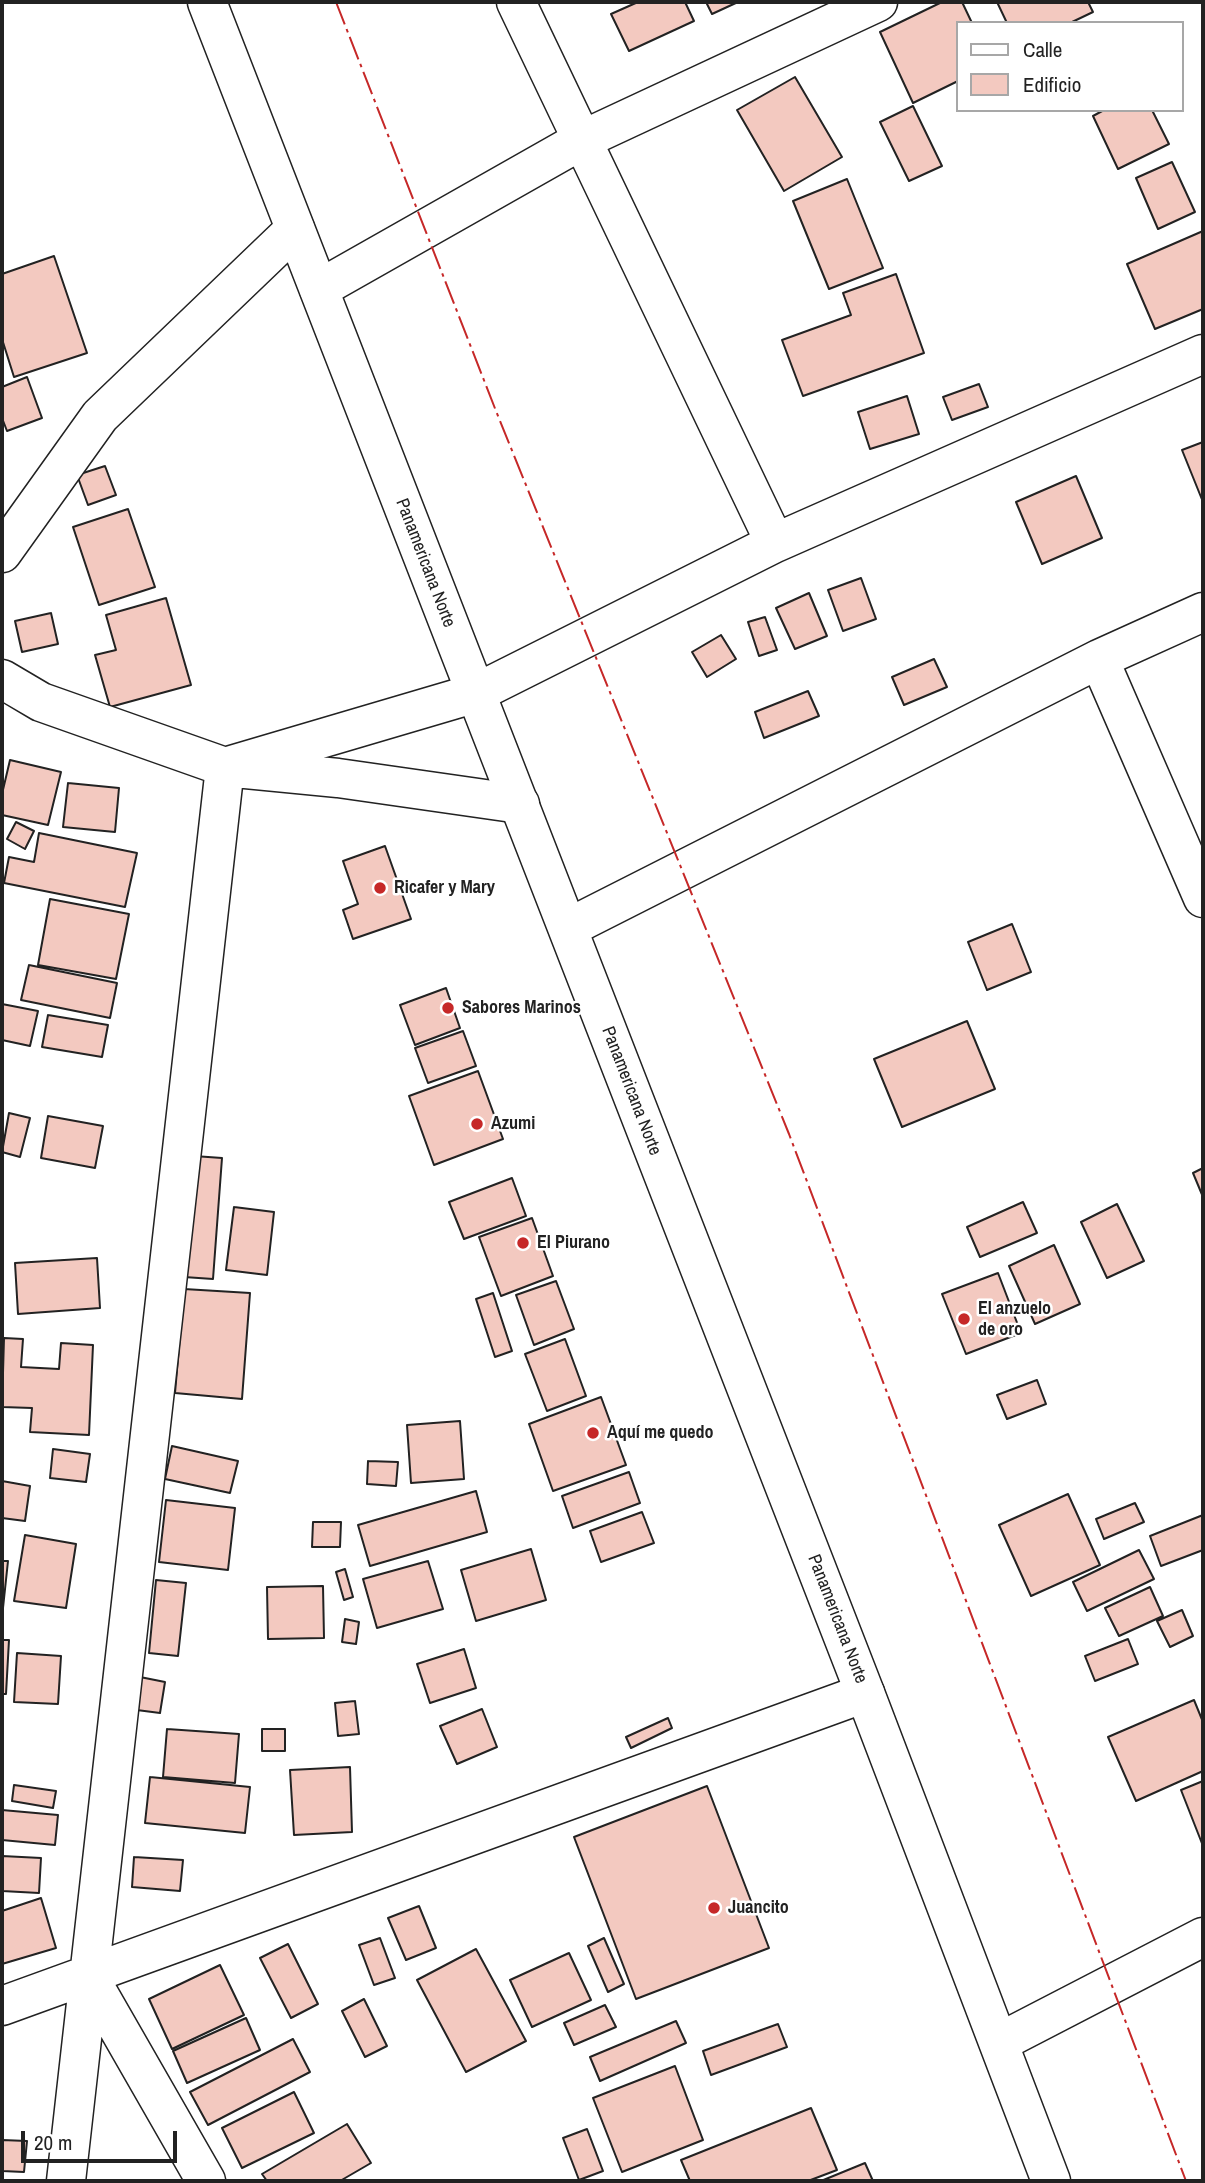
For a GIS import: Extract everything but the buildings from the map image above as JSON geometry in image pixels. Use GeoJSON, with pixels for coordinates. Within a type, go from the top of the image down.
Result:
{"type":"FeatureCollection","features":[{"type":"Feature","properties":{"kind":"main road","name":"Panamericana Norte"},"geometry":{"type":"LineString","coordinates":[[207,2],[865,1693],[1051,2181]]}},
{"type":"Feature","properties":{"kind":"main road"},"geometry":{"type":"LineString","coordinates":[[516,2],[775,543]]}},
{"type":"Feature","properties":{"kind":"main road"},"geometry":{"type":"LineString","coordinates":[[319,289],[582,140],[878,2]]}},
{"type":"Feature","properties":{"kind":"main road"},"geometry":{"type":"LineString","coordinates":[[2,553],[100,416],[295,229]]}},
{"type":"Feature","properties":{"kind":"main road"},"geometry":{"type":"LineString","coordinates":[[225,767],[476,693],[775,543],[1203,354]]}},
{"type":"Feature","properties":{"kind":"main road"},"geometry":{"type":"LineString","coordinates":[[568,928],[1099,659],[1203,612]]}},
{"type":"Feature","properties":{"kind":"main road"},"geometry":{"type":"LineString","coordinates":[[1099,659],[1203,898]]}},
{"type":"Feature","properties":{"kind":"main road"},"geometry":{"type":"LineString","coordinates":[[2,679],[41,702],[225,767],[338,778],[520,804]]}},
{"type":"Feature","properties":{"kind":"main road"},"geometry":{"type":"LineString","coordinates":[[66,2181],[225,767]]}},
{"type":"Feature","properties":{"kind":"main road"},"geometry":{"type":"LineString","coordinates":[[2,2006],[865,1693]]}},
{"type":"Feature","properties":{"kind":"main road"},"geometry":{"type":"LineString","coordinates":[[1000,2042],[1203,1937]]}},
{"type":"Feature","properties":{"kind":"main road"},"geometry":{"type":"LineString","coordinates":[[89,1976],[206,2181]]}},
{"type":"Feature","properties":{"kind":"power"},"geometry":{"type":"LineString","coordinates":[[336,2],[496,411],[789,1134],[1186,2181]]}},
{"type":"Feature","properties":{"kind":"place","name":"Ricafer y Mary"},"geometry":{"type":"Point","coordinates":[380,888]}},
{"type":"Feature","properties":{"kind":"place","name":"Sabores Marinos"},"geometry":{"type":"Point","coordinates":[448,1008]}},
{"type":"Feature","properties":{"kind":"place","name":"Azumi"},"geometry":{"type":"Point","coordinates":[477,1124]}},
{"type":"Feature","properties":{"kind":"place","name":"El Piurano"},"geometry":{"type":"Point","coordinates":[523,1243]}},
{"type":"Feature","properties":{"kind":"place","name":"El anzuelo de oro"},"geometry":{"type":"Point","coordinates":[964,1319]}},
{"type":"Feature","properties":{"kind":"place","name":"Aquí me quedo"},"geometry":{"type":"Point","coordinates":[593,1433]}},
{"type":"Feature","properties":{"kind":"place","name":"Juancito"},"geometry":{"type":"Point","coordinates":[714,1908]}}]}
